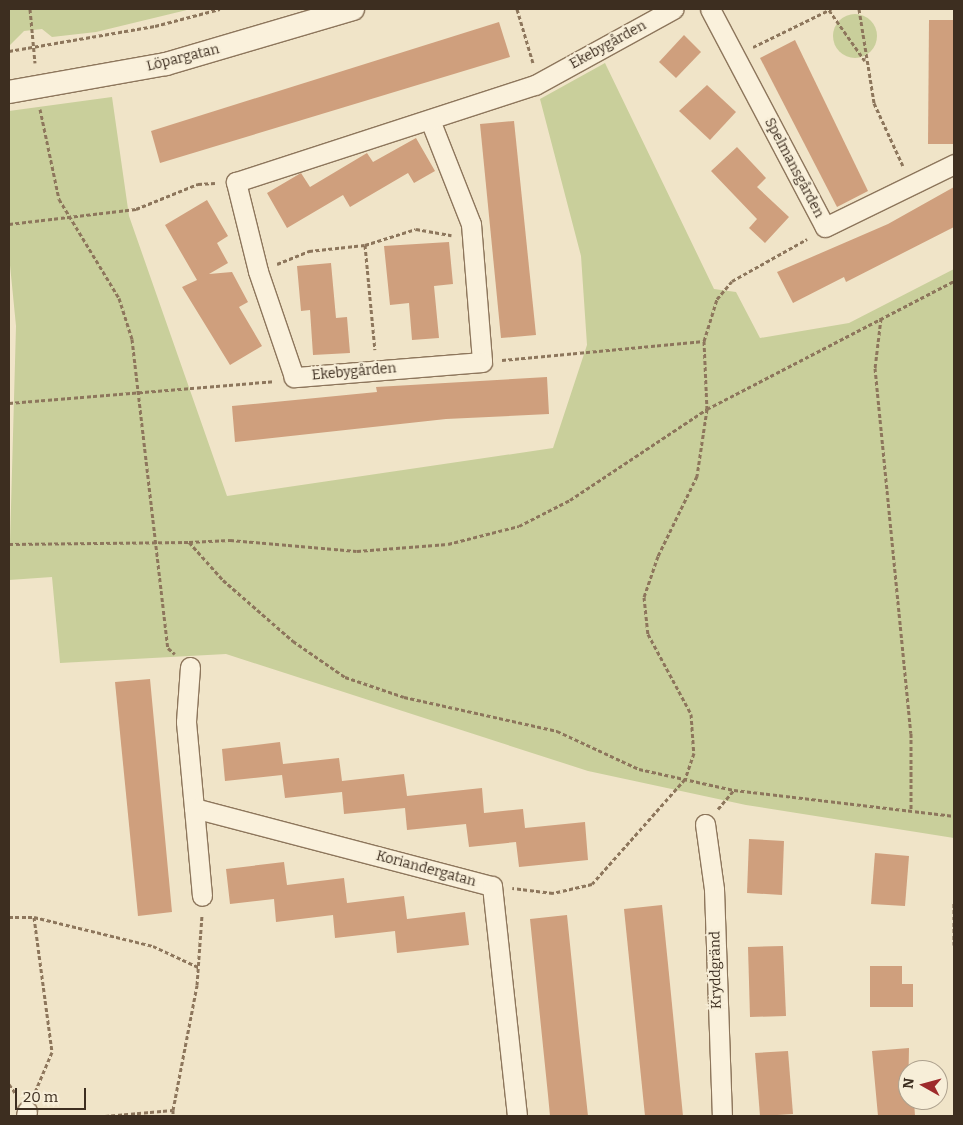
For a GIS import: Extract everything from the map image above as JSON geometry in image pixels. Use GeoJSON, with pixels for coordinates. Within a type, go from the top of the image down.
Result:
{"type":"FeatureCollection","features":[{"type":"Feature","properties":{"kind":"street","name":"Löpargatan"},"geometry":{"type":"LineString","coordinates":[[9,92],[166,64],[353,9]]}},
{"type":"Feature","properties":{"kind":"street","name":"Ekebygården"},"geometry":{"type":"LineString","coordinates":[[482,362],[294,377],[258,271],[236,182],[430,120],[539,82],[673,9]]}},
{"type":"Feature","properties":{"kind":"street","name":"Spelmansgården"},"geometry":{"type":"LineString","coordinates":[[710,9],[826,227],[954,164]]}},
{"type":"Feature","properties":{"kind":"street"},"geometry":{"type":"LineString","coordinates":[[430,120],[471,224],[482,362]]}},
{"type":"Feature","properties":{"kind":"street"},"geometry":{"type":"LineString","coordinates":[[190,667],[186,722],[202,896]]}},
{"type":"Feature","properties":{"kind":"street","name":"Koriandergatan"},"geometry":{"type":"LineString","coordinates":[[194,808],[492,886],[517,1116]]}},
{"type":"Feature","properties":{"kind":"street","name":"Kryddgränd"},"geometry":{"type":"LineString","coordinates":[[705,824],[714,889],[722,1116]]}},
{"type":"Feature","properties":{"kind":"path"},"geometry":{"type":"LineString","coordinates":[[30,9],[37,88],[50,171],[68,219],[118,298],[142,393],[168,648],[190,667]]}},
{"type":"Feature","properties":{"kind":"path"},"geometry":{"type":"LineString","coordinates":[[9,51],[155,26],[220,9]]}},
{"type":"Feature","properties":{"kind":"path"},"geometry":{"type":"LineString","coordinates":[[517,9],[539,82]]}},
{"type":"Feature","properties":{"kind":"path"},"geometry":{"type":"LineString","coordinates":[[859,9],[865,61],[874,103],[912,185]]}},
{"type":"Feature","properties":{"kind":"path"},"geometry":{"type":"LineString","coordinates":[[734,55],[830,10],[865,61]]}},
{"type":"Feature","properties":{"kind":"path"},"geometry":{"type":"LineString","coordinates":[[9,224],[136,210],[198,184],[236,182]]}},
{"type":"Feature","properties":{"kind":"path"},"geometry":{"type":"LineString","coordinates":[[258,271],[308,251],[365,245],[416,229],[457,236],[471,224]]}},
{"type":"Feature","properties":{"kind":"path"},"geometry":{"type":"LineString","coordinates":[[492,886],[553,893],[592,884],[685,779],[694,753],[691,714],[648,634],[644,597],[658,556],[696,476],[707,409],[704,341],[717,299],[732,281],[826,227]]}},
{"type":"Feature","properties":{"kind":"path"},"geometry":{"type":"LineString","coordinates":[[365,245],[377,370]]}},
{"type":"Feature","properties":{"kind":"path"},"geometry":{"type":"LineString","coordinates":[[9,544],[157,546],[189,542],[357,551],[448,544],[519,526],[570,500],[707,409],[954,280]]}},
{"type":"Feature","properties":{"kind":"path"},"geometry":{"type":"LineString","coordinates":[[881,318],[875,368],[911,733],[911,810]]}},
{"type":"Feature","properties":{"kind":"path"},"geometry":{"type":"LineString","coordinates":[[482,362],[704,341]]}},
{"type":"Feature","properties":{"kind":"path"},"geometry":{"type":"LineString","coordinates":[[9,403],[256,384],[294,377]]}},
{"type":"Feature","properties":{"kind":"path"},"geometry":{"type":"LineString","coordinates":[[189,542],[223,580],[293,641],[345,677],[404,697],[557,731],[639,769],[734,790],[954,816]]}},
{"type":"Feature","properties":{"kind":"path"},"geometry":{"type":"LineString","coordinates":[[705,824],[734,790]]}},
{"type":"Feature","properties":{"kind":"path"},"geometry":{"type":"LineString","coordinates":[[173,1116],[198,967],[202,896]]}},
{"type":"Feature","properties":{"kind":"path"},"geometry":{"type":"LineString","coordinates":[[954,903],[954,945]]}},
{"type":"Feature","properties":{"kind":"path"},"geometry":{"type":"LineString","coordinates":[[9,917],[34,917],[153,946],[198,967]]}},
{"type":"Feature","properties":{"kind":"path"},"geometry":{"type":"LineString","coordinates":[[27,1114],[52,1052],[34,917]]}},
{"type":"Feature","properties":{"kind":"path"},"geometry":{"type":"LineString","coordinates":[[105,1116],[173,1110]]}},
{"type":"Feature","properties":{"kind":"green space"},"geometry":{"type":"Polygon","coordinates":[[[9,9],[191,9],[96,32],[52,37],[42,29],[24,31],[9,46],[9,9]]]}},
{"type":"Feature","properties":{"kind":"green space"},"geometry":{"type":"Polygon","coordinates":[[[855,14],[867,18],[873,24],[877,36],[873,48],[867,54],[855,58],[843,54],[837,48],[833,36],[837,24],[843,18],[855,14]]]}},
{"type":"Feature","properties":{"kind":"green space"},"geometry":{"type":"Polygon","coordinates":[[[605,63],[714,289],[736,292],[760,338],[849,323],[954,269],[954,838],[746,805],[588,771],[226,654],[60,663],[52,577],[9,580],[16,326],[9,255],[9,111],[112,97],[129,216],[227,496],[553,448],[587,345],[581,256],[540,99],[605,63]]]}},
{"type":"Feature","properties":{"kind":"building"},"geometry":{"type":"Polygon","coordinates":[[[929,20],[954,20],[954,144],[928,144],[929,20]]]}},
{"type":"Feature","properties":{"kind":"building"},"geometry":{"type":"Polygon","coordinates":[[[499,22],[510,57],[160,163],[151,131],[499,22]]]}},
{"type":"Feature","properties":{"kind":"building"},"geometry":{"type":"Polygon","coordinates":[[[684,35],[701,52],[676,78],[659,62],[684,35]]]}},
{"type":"Feature","properties":{"kind":"building"},"geometry":{"type":"Polygon","coordinates":[[[795,40],[868,191],[837,207],[760,58],[795,40]]]}},
{"type":"Feature","properties":{"kind":"building"},"geometry":{"type":"Polygon","coordinates":[[[707,85],[736,112],[710,140],[679,111],[707,85]]]}},
{"type":"Feature","properties":{"kind":"building"},"geometry":{"type":"Polygon","coordinates":[[[514,121],[536,335],[501,338],[480,124],[514,121]]]}},
{"type":"Feature","properties":{"kind":"building"},"geometry":{"type":"Polygon","coordinates":[[[416,138],[435,171],[414,183],[408,173],[350,207],[343,195],[287,228],[267,193],[301,173],[310,187],[367,153],[373,162],[416,138]]]}},
{"type":"Feature","properties":{"kind":"building"},"geometry":{"type":"Polygon","coordinates":[[[737,147],[766,178],[757,187],[789,217],[765,243],[749,228],[757,219],[711,171],[737,147]]]}},
{"type":"Feature","properties":{"kind":"building"},"geometry":{"type":"Polygon","coordinates":[[[954,187],[954,227],[846,282],[844,277],[793,303],[777,272],[888,224],[954,187]]]}},
{"type":"Feature","properties":{"kind":"building"},"geometry":{"type":"Polygon","coordinates":[[[207,200],[228,236],[217,243],[228,263],[209,274],[232,272],[248,302],[239,307],[262,346],[230,365],[182,287],[197,280],[165,225],[207,200]]]}},
{"type":"Feature","properties":{"kind":"building"},"geometry":{"type":"Polygon","coordinates":[[[449,242],[453,284],[434,286],[439,338],[412,340],[409,303],[390,305],[384,246],[449,242]]]}},
{"type":"Feature","properties":{"kind":"building"},"geometry":{"type":"Polygon","coordinates":[[[331,263],[336,318],[347,317],[350,353],[313,355],[310,310],[301,311],[297,266],[331,263]]]}},
{"type":"Feature","properties":{"kind":"building"},"geometry":{"type":"Polygon","coordinates":[[[547,377],[549,414],[446,419],[235,442],[232,406],[377,392],[376,387],[547,377]]]}},
{"type":"Feature","properties":{"kind":"building"},"geometry":{"type":"Polygon","coordinates":[[[150,679],[172,912],[138,916],[115,682],[150,679]]]}},
{"type":"Feature","properties":{"kind":"building"},"geometry":{"type":"Polygon","coordinates":[[[280,742],[283,764],[339,758],[342,781],[404,774],[407,796],[482,788],[484,813],[523,809],[525,828],[585,822],[588,860],[519,867],[516,842],[469,847],[466,824],[407,830],[405,808],[344,814],[342,792],[285,798],[282,775],[225,781],[222,749],[280,742]]]}},
{"type":"Feature","properties":{"kind":"building"},"geometry":{"type":"Polygon","coordinates":[[[749,839],[784,841],[782,895],[747,893],[749,839]]]}},
{"type":"Feature","properties":{"kind":"building"},"geometry":{"type":"Polygon","coordinates":[[[875,853],[909,856],[905,906],[871,904],[875,853]]]}},
{"type":"Feature","properties":{"kind":"building"},"geometry":{"type":"Polygon","coordinates":[[[284,862],[287,885],[344,878],[347,903],[404,896],[407,919],[465,912],[469,945],[397,953],[395,931],[335,938],[333,915],[276,922],[274,899],[230,904],[226,869],[284,862]]]}},
{"type":"Feature","properties":{"kind":"building"},"geometry":{"type":"Polygon","coordinates":[[[662,905],[683,1116],[645,1116],[624,909],[662,905]]]}},
{"type":"Feature","properties":{"kind":"building"},"geometry":{"type":"Polygon","coordinates":[[[567,915],[588,1116],[550,1116],[530,919],[567,915]]]}},
{"type":"Feature","properties":{"kind":"building"},"geometry":{"type":"Polygon","coordinates":[[[783,946],[786,1016],[750,1017],[748,947],[783,946]]]}},
{"type":"Feature","properties":{"kind":"building"},"geometry":{"type":"Polygon","coordinates":[[[870,966],[902,966],[902,984],[913,984],[913,1007],[870,1007],[870,966]]]}},
{"type":"Feature","properties":{"kind":"building"},"geometry":{"type":"Polygon","coordinates":[[[909,1048],[909,1060],[898,1060],[898,1110],[915,1110],[915,1116],[878,1116],[872,1051],[909,1048]]]}},
{"type":"Feature","properties":{"kind":"building"},"geometry":{"type":"Polygon","coordinates":[[[788,1051],[793,1114],[760,1116],[755,1053],[788,1051]]]}}]}
